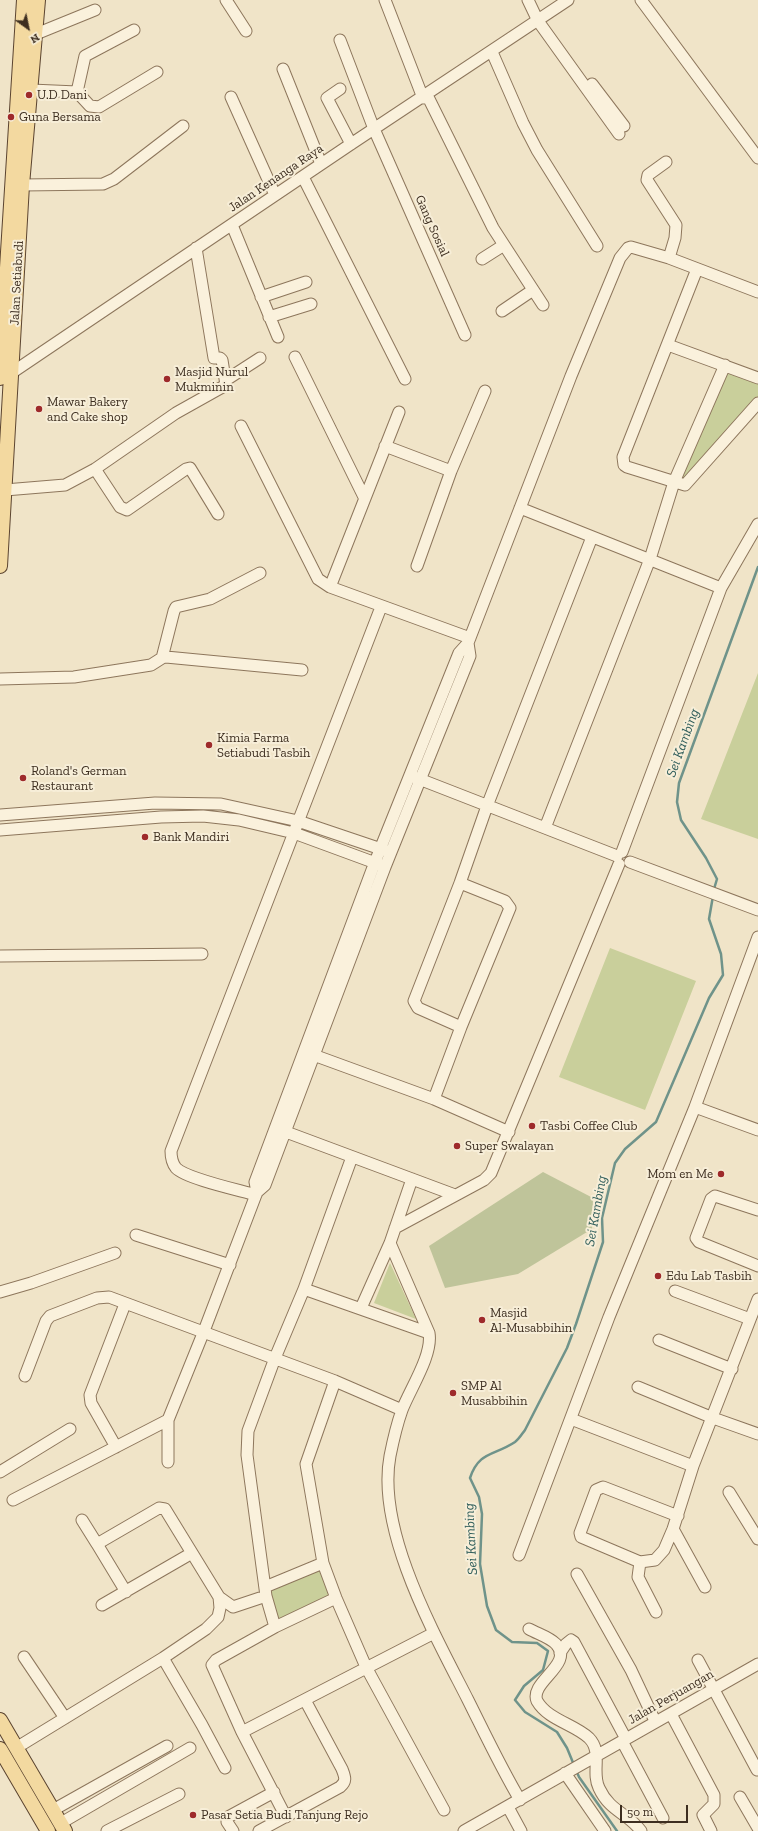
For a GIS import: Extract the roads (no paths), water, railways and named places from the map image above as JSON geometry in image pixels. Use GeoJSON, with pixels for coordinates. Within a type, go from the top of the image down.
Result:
{"type":"FeatureCollection","features":[{"type":"Feature","properties":{"kind":"main road","name":"Jalan Setiabudi"},"geometry":{"type":"LineString","coordinates":[[6,375],[22,185],[27,81],[24,0]]}},
{"type":"Feature","properties":{"kind":"main road","name":"Jalan Setiabudi"},"geometry":{"type":"LineString","coordinates":[[0,566],[5,490],[5,207],[36,34],[38,0]]}},
{"type":"Feature","properties":{"kind":"main road"},"geometry":{"type":"LineString","coordinates":[[0,1720],[63,1827]]}},
{"type":"Feature","properties":{"kind":"main road"},"geometry":{"type":"LineString","coordinates":[[2,1758],[48,1831]]}},
{"type":"Feature","properties":{"kind":"street"},"geometry":{"type":"LineString","coordinates":[[226,0],[246,30]]}},
{"type":"Feature","properties":{"kind":"street"},"geometry":{"type":"LineString","coordinates":[[385,0],[425,96],[493,228],[543,305]]}},
{"type":"Feature","properties":{"kind":"street"},"geometry":{"type":"LineString","coordinates":[[528,0],[540,19],[621,130]]}},
{"type":"Feature","properties":{"kind":"street","name":"Jalan Kenanga Raya"},"geometry":{"type":"LineString","coordinates":[[0,381],[6,375],[568,0]]}},
{"type":"Feature","properties":{"kind":"street"},"geometry":{"type":"LineString","coordinates":[[641,0],[758,158]]}},
{"type":"Feature","properties":{"kind":"street"},"geometry":{"type":"LineString","coordinates":[[36,34],[95,10]]}},
{"type":"Feature","properties":{"kind":"street"},"geometry":{"type":"LineString","coordinates":[[77,92],[83,58],[91,52],[134,30]]}},
{"type":"Feature","properties":{"kind":"street","name":"Gang Sosial"},"geometry":{"type":"LineString","coordinates":[[340,40],[374,129],[465,335]]}},
{"type":"Feature","properties":{"kind":"street"},"geometry":{"type":"LineString","coordinates":[[492,52],[523,123],[537,150],[597,246]]}},
{"type":"Feature","properties":{"kind":"street"},"geometry":{"type":"LineString","coordinates":[[283,69],[321,164]]}},
{"type":"Feature","properties":{"kind":"street"},"geometry":{"type":"LineString","coordinates":[[27,81],[77,92],[90,106],[99,107],[157,72]]}},
{"type":"Feature","properties":{"kind":"street"},"geometry":{"type":"LineString","coordinates":[[340,89],[327,98],[351,144]]}},
{"type":"Feature","properties":{"kind":"street"},"geometry":{"type":"LineString","coordinates":[[231,97],[275,195]]}},
{"type":"Feature","properties":{"kind":"street"},"geometry":{"type":"LineString","coordinates":[[22,185],[103,184],[114,179],[183,126]]}},
{"type":"Feature","properties":{"kind":"street"},"geometry":{"type":"LineString","coordinates":[[666,162],[648,175],[647,180],[676,225],[675,238],[669,258]]}},
{"type":"Feature","properties":{"kind":"street"},"geometry":{"type":"LineString","coordinates":[[303,177],[405,379]]}},
{"type":"Feature","properties":{"kind":"street"},"geometry":{"type":"LineString","coordinates":[[232,225],[278,337]]}},
{"type":"Feature","properties":{"kind":"street"},"geometry":{"type":"LineString","coordinates":[[482,259],[504,245]]}},
{"type":"Feature","properties":{"kind":"street"},"geometry":{"type":"LineString","coordinates":[[5,490],[59,487],[95,469],[176,413],[225,386],[226,380],[222,360],[220,358],[214,358],[196,248]]}},
{"type":"Feature","properties":{"kind":"street"},"geometry":{"type":"LineString","coordinates":[[386,850],[409,775],[459,653],[469,641],[520,508],[620,258],[628,248],[631,248],[669,258],[758,292]]}},
{"type":"Feature","properties":{"kind":"street"},"geometry":{"type":"LineString","coordinates":[[698,269],[623,457],[623,462],[628,467],[683,485],[687,484],[758,403]]}},
{"type":"Feature","properties":{"kind":"street"},"geometry":{"type":"LineString","coordinates":[[261,297],[306,282]]}},
{"type":"Feature","properties":{"kind":"street"},"geometry":{"type":"LineString","coordinates":[[502,311],[533,290]]}},
{"type":"Feature","properties":{"kind":"street"},"geometry":{"type":"LineString","coordinates":[[269,317],[311,304]]}},
{"type":"Feature","properties":{"kind":"street"},"geometry":{"type":"LineString","coordinates":[[668,345],[758,378]]}},
{"type":"Feature","properties":{"kind":"street"},"geometry":{"type":"LineString","coordinates":[[295,357],[364,497]]}},
{"type":"Feature","properties":{"kind":"street"},"geometry":{"type":"LineString","coordinates":[[226,380],[260,358]]}},
{"type":"Feature","properties":{"kind":"street"},"geometry":{"type":"LineString","coordinates":[[545,828],[650,559],[674,482],[725,365]]}},
{"type":"Feature","properties":{"kind":"street"},"geometry":{"type":"LineString","coordinates":[[417,566],[451,471],[485,391]]}},
{"type":"Feature","properties":{"kind":"street"},"geometry":{"type":"LineString","coordinates":[[330,587],[364,497],[399,412]]}},
{"type":"Feature","properties":{"kind":"street"},"geometry":{"type":"LineString","coordinates":[[241,426],[316,576],[330,587],[469,641]]}},
{"type":"Feature","properties":{"kind":"street"},"geometry":{"type":"LineString","coordinates":[[385,446],[451,471]]}},
{"type":"Feature","properties":{"kind":"street"},"geometry":{"type":"LineString","coordinates":[[95,469],[120,507],[127,510],[189,468],[218,514]]}},
{"type":"Feature","properties":{"kind":"street"},"geometry":{"type":"LineString","coordinates":[[520,508],[721,588]]}},
{"type":"Feature","properties":{"kind":"street"},"geometry":{"type":"LineString","coordinates":[[395,1228],[489,1177],[622,858],[721,588],[758,524]]}},
{"type":"Feature","properties":{"kind":"street"},"geometry":{"type":"LineString","coordinates":[[461,1027],[418,1008],[414,1004],[460,883],[487,806],[592,537]]}},
{"type":"Feature","properties":{"kind":"street"},"geometry":{"type":"LineString","coordinates":[[162,658],[176,607],[210,599],[260,573]]}},
{"type":"Feature","properties":{"kind":"street"},"geometry":{"type":"LineString","coordinates":[[256,1194],[187,1175],[177,1168],[171,1158],[171,1151],[381,607]]}},
{"type":"Feature","properties":{"kind":"street"},"geometry":{"type":"LineString","coordinates":[[168,1462],[168,1420],[230,1265],[256,1194],[265,1184],[280,1129],[380,864],[420,779],[470,656],[469,641]]}},
{"type":"Feature","properties":{"kind":"street"},"geometry":{"type":"LineString","coordinates":[[0,679],[74,677],[151,665],[162,658],[302,670]]}},
{"type":"Feature","properties":{"kind":"street"},"geometry":{"type":"LineString","coordinates":[[409,775],[758,910]]}},
{"type":"Feature","properties":{"kind":"street"},"geometry":{"type":"LineString","coordinates":[[155,804],[156,817]]}},
{"type":"Feature","properties":{"kind":"street"},"geometry":{"type":"LineString","coordinates":[[0,815],[155,804],[221,804],[298,821],[386,850]]}},
{"type":"Feature","properties":{"kind":"street"},"geometry":{"type":"LineString","coordinates":[[117,806],[118,820]]}},
{"type":"Feature","properties":{"kind":"street"},"geometry":{"type":"LineString","coordinates":[[0,830],[156,817],[203,816],[239,820],[294,833],[380,864]]}},
{"type":"Feature","properties":{"kind":"street"},"geometry":{"type":"LineString","coordinates":[[434,1100],[461,1027],[510,908],[505,901],[460,883]]}},
{"type":"Feature","properties":{"kind":"street"},"geometry":{"type":"LineString","coordinates":[[519,1555],[609,1317],[695,1107],[758,938]]}},
{"type":"Feature","properties":{"kind":"street"},"geometry":{"type":"LineString","coordinates":[[0,956],[202,954]]}},
{"type":"Feature","properties":{"kind":"street"},"geometry":{"type":"LineString","coordinates":[[309,1053],[434,1100],[509,1132]]}},
{"type":"Feature","properties":{"kind":"street"},"geometry":{"type":"LineString","coordinates":[[695,1107],[758,1130]]}},
{"type":"Feature","properties":{"kind":"street"},"geometry":{"type":"LineString","coordinates":[[280,1129],[455,1195]]}},
{"type":"Feature","properties":{"kind":"street"},"geometry":{"type":"LineString","coordinates":[[275,1627],[265,1587],[247,1455],[248,1431],[275,1358],[304,1289],[352,1157]]}},
{"type":"Feature","properties":{"kind":"street"},"geometry":{"type":"LineString","coordinates":[[361,1308],[390,1243],[412,1179]]}},
{"type":"Feature","properties":{"kind":"street"},"geometry":{"type":"LineString","coordinates":[[758,1210],[717,1195],[713,1196],[696,1238],[699,1242],[758,1266]]}},
{"type":"Feature","properties":{"kind":"street"},"geometry":{"type":"LineString","coordinates":[[136,1235],[230,1265]]}},
{"type":"Feature","properties":{"kind":"street"},"geometry":{"type":"LineString","coordinates":[[390,1243],[429,1334],[430,1341],[419,1375],[402,1410],[390,1456],[388,1480],[389,1504],[404,1560],[434,1634],[520,1800]]}},
{"type":"Feature","properties":{"kind":"street"},"geometry":{"type":"LineString","coordinates":[[0,1292],[31,1283],[115,1253]]}},
{"type":"Feature","properties":{"kind":"street"},"geometry":{"type":"LineString","coordinates":[[304,1289],[361,1308],[429,1334]]}},
{"type":"Feature","properties":{"kind":"street"},"geometry":{"type":"LineString","coordinates":[[675,1291],[750,1319]]}},
{"type":"Feature","properties":{"kind":"street"},"geometry":{"type":"LineString","coordinates":[[24,1376],[46,1321],[50,1316],[103,1297],[110,1297],[125,1304],[204,1331],[335,1381],[402,1410]]}},
{"type":"Feature","properties":{"kind":"street"},"geometry":{"type":"LineString","coordinates":[[678,1516],[603,1486],[596,1490],[580,1533],[581,1537],[640,1562],[650,1562],[660,1556],[678,1516],[693,1466],[713,1418],[758,1299]]}},
{"type":"Feature","properties":{"kind":"street"},"geometry":{"type":"LineString","coordinates":[[116,1447],[91,1403],[90,1395],[125,1304]]}},
{"type":"Feature","properties":{"kind":"street"},"geometry":{"type":"LineString","coordinates":[[659,1340],[732,1369]]}},
{"type":"Feature","properties":{"kind":"street"},"geometry":{"type":"LineString","coordinates":[[335,1381],[306,1464],[323,1563],[336,1598],[366,1667],[444,1810]]}},
{"type":"Feature","properties":{"kind":"street"},"geometry":{"type":"LineString","coordinates":[[638,1387],[713,1418],[758,1434]]}},
{"type":"Feature","properties":{"kind":"street"},"geometry":{"type":"LineString","coordinates":[[571,1419],[693,1466]]}},
{"type":"Feature","properties":{"kind":"street"},"geometry":{"type":"LineString","coordinates":[[13,1500],[168,1420]]}},
{"type":"Feature","properties":{"kind":"street"},"geometry":{"type":"LineString","coordinates":[[0,1472],[70,1429]]}},
{"type":"Feature","properties":{"kind":"street"},"geometry":{"type":"LineString","coordinates":[[729,1492],[758,1540]]}},
{"type":"Feature","properties":{"kind":"street"},"geometry":{"type":"LineString","coordinates":[[97,1544],[159,1508],[163,1508],[167,1510],[219,1597],[233,1607]]}},
{"type":"Feature","properties":{"kind":"street"},"geometry":{"type":"LineString","coordinates":[[82,1520],[126,1592]]}},
{"type":"Feature","properties":{"kind":"street"},"geometry":{"type":"LineString","coordinates":[[673,1529],[705,1587]]}},
{"type":"Feature","properties":{"kind":"street"},"geometry":{"type":"LineString","coordinates":[[102,1604],[126,1592],[192,1553]]}},
{"type":"Feature","properties":{"kind":"street"},"geometry":{"type":"LineString","coordinates":[[640,1562],[638,1577],[656,1612]]}},
{"type":"Feature","properties":{"kind":"street"},"geometry":{"type":"LineString","coordinates":[[265,1587],[323,1563]]}},
{"type":"Feature","properties":{"kind":"street"},"geometry":{"type":"LineString","coordinates":[[577,1574],[631,1670],[655,1721]]}},
{"type":"Feature","properties":{"kind":"street"},"geometry":{"type":"LineString","coordinates":[[218,1617],[220,1608],[219,1597]]}},
{"type":"Feature","properties":{"kind":"street"},"geometry":{"type":"LineString","coordinates":[[16,1748],[163,1658],[206,1629],[218,1617],[233,1607],[260,1598]]}},
{"type":"Feature","properties":{"kind":"street"},"geometry":{"type":"LineString","coordinates":[[286,1817],[242,1732],[212,1667],[212,1663],[275,1627],[336,1598]]}},
{"type":"Feature","properties":{"kind":"street"},"geometry":{"type":"LineString","coordinates":[[529,1629],[555,1644],[560,1653]]}},
{"type":"Feature","properties":{"kind":"street"},"geometry":{"type":"LineString","coordinates":[[242,1732],[366,1667],[434,1634]]}},
{"type":"Feature","properties":{"kind":"street"},"geometry":{"type":"LineString","coordinates":[[641,1831],[634,1823],[612,1808],[604,1797],[596,1779],[596,1756],[588,1737],[549,1713],[539,1705],[536,1699],[536,1693],[558,1662],[560,1653],[567,1642],[571,1640],[574,1642],[663,1818]]}},
{"type":"Feature","properties":{"kind":"street"},"geometry":{"type":"LineString","coordinates":[[24,1657],[65,1718]]}},
{"type":"Feature","properties":{"kind":"street"},"geometry":{"type":"LineString","coordinates":[[163,1658],[225,1768]]}},
{"type":"Feature","properties":{"kind":"street"},"geometry":{"type":"LineString","coordinates":[[698,1660],[757,1770]]}},
{"type":"Feature","properties":{"kind":"street","name":"Jalan Perjuangan"},"geometry":{"type":"LineString","coordinates":[[464,1831],[508,1808],[655,1721],[671,1714],[758,1664]]}},
{"type":"Feature","properties":{"kind":"street"},"geometry":{"type":"LineString","coordinates":[[259,1831],[340,1787],[345,1782],[346,1778],[342,1769],[305,1700]]}},
{"type":"Feature","properties":{"kind":"street"},"geometry":{"type":"LineString","coordinates":[[671,1714],[714,1795],[714,1804],[703,1815],[711,1831]]}},
{"type":"Feature","properties":{"kind":"street"},"geometry":{"type":"LineString","coordinates":[[54,1810],[167,1746]]}},
{"type":"Feature","properties":{"kind":"street"},"geometry":{"type":"LineString","coordinates":[[63,1827],[190,1748]]}},
{"type":"Feature","properties":{"kind":"street"},"geometry":{"type":"LineString","coordinates":[[568,1772],[605,1831]]}},
{"type":"Feature","properties":{"kind":"street"},"geometry":{"type":"LineString","coordinates":[[233,1831],[227,1822],[228,1817],[274,1792]]}},
{"type":"Feature","properties":{"kind":"street"},"geometry":{"type":"LineString","coordinates":[[107,1831],[179,1794]]}},
{"type":"Feature","properties":{"kind":"street"},"geometry":{"type":"LineString","coordinates":[[740,1797],[758,1828]]}},
{"type":"Feature","properties":{"kind":"street"},"geometry":{"type":"LineString","coordinates":[[508,1808],[521,1831]]}},
{"type":"Feature","properties":{"kind":"waterway","name":"Sei Kambing"},"geometry":{"type":"LineString","coordinates":[[714,889],[717,879],[706,858],[681,820],[677,802],[679,783],[758,567]]}},
{"type":"Feature","properties":{"kind":"waterway","name":"Sei Kambing"},"geometry":{"type":"LineString","coordinates":[[574,1765],[567,1748],[557,1732],[525,1712],[515,1700],[524,1686],[543,1670],[548,1651],[537,1643],[512,1642],[496,1630],[487,1606],[480,1564],[482,1514],[479,1497],[470,1478],[474,1469],[483,1458],[515,1442],[525,1430],[567,1348],[603,1242],[602,1218],[615,1163],[625,1149],[656,1122],[709,998],[723,975],[721,954],[709,919],[713,896]]}},
{"type":"Feature","properties":{"kind":"waterway","name":"Sei Kambing"},"geometry":{"type":"LineString","coordinates":[[576,1770],[579,1777],[617,1831]]}},
{"type":"Feature","properties":{"kind":"place","name":"U.D Dani"},"geometry":{"type":"Point","coordinates":[29,95]}},
{"type":"Feature","properties":{"kind":"place","name":"Guna Bersama"},"geometry":{"type":"Point","coordinates":[11,117]}},
{"type":"Feature","properties":{"kind":"place","name":"Masjid Nurul Mukminin"},"geometry":{"type":"Point","coordinates":[167,379]}},
{"type":"Feature","properties":{"kind":"place","name":"Mawar Bakery and Cake shop"},"geometry":{"type":"Point","coordinates":[39,409]}},
{"type":"Feature","properties":{"kind":"place","name":"Kimia Farma Setiabudi Tasbih"},"geometry":{"type":"Point","coordinates":[209,745]}},
{"type":"Feature","properties":{"kind":"place","name":"Roland's German Restaurant"},"geometry":{"type":"Point","coordinates":[23,778]}},
{"type":"Feature","properties":{"kind":"place","name":"Bank Mandiri"},"geometry":{"type":"Point","coordinates":[145,837]}},
{"type":"Feature","properties":{"kind":"place","name":"Tasbi Coffee Club"},"geometry":{"type":"Point","coordinates":[532,1126]}},
{"type":"Feature","properties":{"kind":"place","name":"Super Swalayan"},"geometry":{"type":"Point","coordinates":[457,1146]}},
{"type":"Feature","properties":{"kind":"place","name":"Mom en Me"},"geometry":{"type":"Point","coordinates":[721,1174]}},
{"type":"Feature","properties":{"kind":"place","name":"Edu Lab Tasbih"},"geometry":{"type":"Point","coordinates":[658,1276]}},
{"type":"Feature","properties":{"kind":"place","name":"Masjid Al-Musabbihin"},"geometry":{"type":"Point","coordinates":[482,1320]}},
{"type":"Feature","properties":{"kind":"place","name":"SMP Al Musabbihin"},"geometry":{"type":"Point","coordinates":[453,1393]}},
{"type":"Feature","properties":{"kind":"place","name":"Pasar Setia Budi Tanjung Rejo"},"geometry":{"type":"Point","coordinates":[193,1815]}}]}
